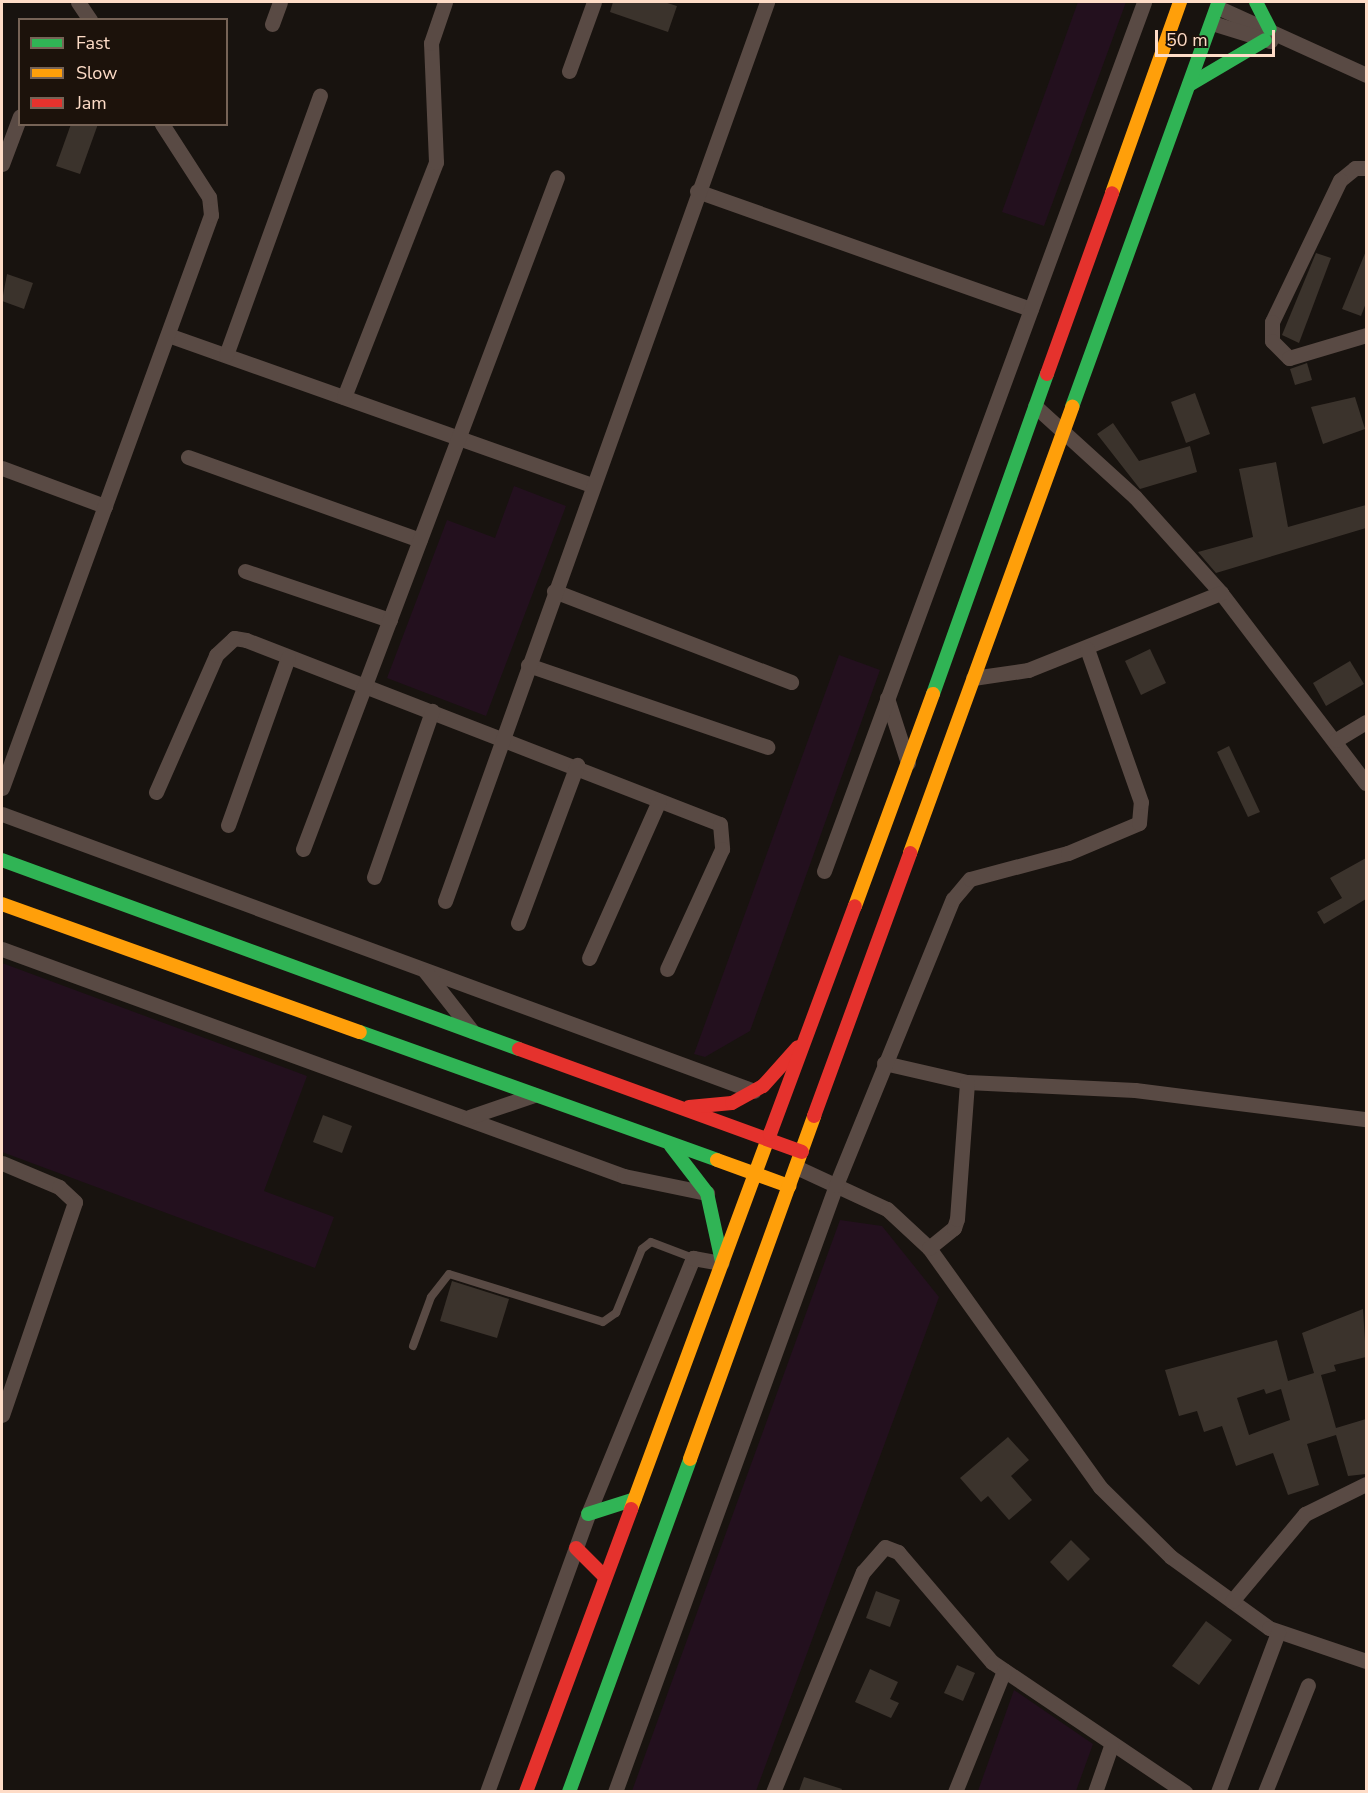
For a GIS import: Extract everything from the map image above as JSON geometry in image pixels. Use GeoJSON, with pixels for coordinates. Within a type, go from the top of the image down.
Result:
{"type":"FeatureCollection","features":[{"type":"Feature","properties":{"kind":"street"},"geometry":{"type":"LineString","coordinates":[[78,2],[89,18]]}},
{"type":"Feature","properties":{"kind":"street"},"geometry":{"type":"LineString","coordinates":[[272,24],[280,2]]}},
{"type":"Feature","properties":{"kind":"street"},"geometry":{"type":"LineString","coordinates":[[344,397],[436,162],[431,43],[445,2]]}},
{"type":"Feature","properties":{"kind":"street"},"geometry":{"type":"LineString","coordinates":[[569,71],[594,2]]}},
{"type":"Feature","properties":{"kind":"street"},"geometry":{"type":"LineString","coordinates":[[445,901],[591,485],[767,2]]}},
{"type":"Feature","properties":{"kind":"street"},"geometry":{"type":"LineString","coordinates":[[824,871],[1144,2]]}},
{"type":"Feature","properties":{"kind":"street"},"geometry":{"type":"LineString","coordinates":[[526,1791],[908,764],[1180,2]]}},
{"type":"Feature","properties":{"kind":"street"},"geometry":{"type":"LineString","coordinates":[[569,1791],[1218,4],[1268,34],[1366,75]]}},
{"type":"Feature","properties":{"kind":"street"},"geometry":{"type":"LineString","coordinates":[[1262,6],[1268,34]]}},
{"type":"Feature","properties":{"kind":"street"},"geometry":{"type":"LineString","coordinates":[[1212,23],[1268,34]]}},
{"type":"Feature","properties":{"kind":"street"},"geometry":{"type":"LineString","coordinates":[[1189,85],[1268,34]]}},
{"type":"Feature","properties":{"kind":"street"},"geometry":{"type":"LineString","coordinates":[[226,355],[320,94]]}},
{"type":"Feature","properties":{"kind":"street"},"geometry":{"type":"LineString","coordinates":[[2,164],[18,121]]}},
{"type":"Feature","properties":{"kind":"street"},"geometry":{"type":"LineString","coordinates":[[2,788],[211,215],[209,197],[163,126]]}},
{"type":"Feature","properties":{"kind":"street"},"geometry":{"type":"LineString","coordinates":[[1366,168],[1355,168],[1340,180],[1272,322],[1272,341],[1289,358],[1366,335]]}},
{"type":"Feature","properties":{"kind":"street"},"geometry":{"type":"LineString","coordinates":[[303,849],[557,177]]}},
{"type":"Feature","properties":{"kind":"street"},"geometry":{"type":"LineString","coordinates":[[697,191],[1031,309]]}},
{"type":"Feature","properties":{"kind":"street"},"geometry":{"type":"LineString","coordinates":[[168,335],[591,485]]}},
{"type":"Feature","properties":{"kind":"street"},"geometry":{"type":"LineString","coordinates":[[1035,406],[1064,427],[1221,593],[1336,740],[1366,783]]}},
{"type":"Feature","properties":{"kind":"street"},"geometry":{"type":"LineString","coordinates":[[188,457],[420,540]]}},
{"type":"Feature","properties":{"kind":"street"},"geometry":{"type":"LineString","coordinates":[[2,468],[105,506]]}},
{"type":"Feature","properties":{"kind":"street"},"geometry":{"type":"LineString","coordinates":[[245,571],[390,620]]}},
{"type":"Feature","properties":{"kind":"street"},"geometry":{"type":"LineString","coordinates":[[554,591],[791,682]]}},
{"type":"Feature","properties":{"kind":"street"},"geometry":{"type":"LineString","coordinates":[[973,678],[1028,670],[1088,649],[1221,593]]}},
{"type":"Feature","properties":{"kind":"street"},"geometry":{"type":"LineString","coordinates":[[156,792],[225,645],[234,638],[246,640],[578,765],[659,801],[720,824],[724,841],[668,969]]}},
{"type":"Feature","properties":{"kind":"street"},"geometry":{"type":"LineString","coordinates":[[615,1791],[836,1185],[884,1063],[962,886],[1125,833],[1138,823],[1141,802],[1088,649]]}},
{"type":"Feature","properties":{"kind":"street"},"geometry":{"type":"LineString","coordinates":[[228,825],[288,657]]}},
{"type":"Feature","properties":{"kind":"street"},"geometry":{"type":"LineString","coordinates":[[528,665],[767,747]]}},
{"type":"Feature","properties":{"kind":"street"},"geometry":{"type":"LineString","coordinates":[[888,698],[908,764]]}},
{"type":"Feature","properties":{"kind":"street"},"geometry":{"type":"LineString","coordinates":[[374,877],[432,711]]}},
{"type":"Feature","properties":{"kind":"street"},"geometry":{"type":"LineString","coordinates":[[1336,740],[1366,722]]}},
{"type":"Feature","properties":{"kind":"street"},"geometry":{"type":"LineString","coordinates":[[518,923],[578,765]]}},
{"type":"Feature","properties":{"kind":"street"},"geometry":{"type":"LineString","coordinates":[[589,958],[659,801]]}},
{"type":"Feature","properties":{"kind":"street"},"geometry":{"type":"LineString","coordinates":[[2,814],[754,1091]]}},
{"type":"Feature","properties":{"kind":"street"},"geometry":{"type":"LineString","coordinates":[[2,860],[801,1152]]}},
{"type":"Feature","properties":{"kind":"street"},"geometry":{"type":"LineString","coordinates":[[2,904],[789,1186]]}},
{"type":"Feature","properties":{"kind":"street"},"geometry":{"type":"LineString","coordinates":[[2,949],[469,1117],[624,1176],[707,1193]]}},
{"type":"Feature","properties":{"kind":"street"},"geometry":{"type":"LineString","coordinates":[[425,971],[472,1031]]}},
{"type":"Feature","properties":{"kind":"street"},"geometry":{"type":"LineString","coordinates":[[683,1108],[732,1103],[754,1091],[805,1040]]}},
{"type":"Feature","properties":{"kind":"street"},"geometry":{"type":"LineString","coordinates":[[884,1063],[967,1082],[1135,1090],[1366,1119]]}},
{"type":"Feature","properties":{"kind":"street"},"geometry":{"type":"LineString","coordinates":[[928,1248],[954,1228],[957,1219],[967,1082]]}},
{"type":"Feature","properties":{"kind":"street"},"geometry":{"type":"LineString","coordinates":[[469,1117],[534,1095]]}},
{"type":"Feature","properties":{"kind":"street"},"geometry":{"type":"LineString","coordinates":[[669,1143],[707,1193],[723,1263]]}},
{"type":"Feature","properties":{"kind":"street"},"geometry":{"type":"LineString","coordinates":[[2,1162],[59,1187],[75,1202],[2,1415]]}},
{"type":"Feature","properties":{"kind":"street"},"geometry":{"type":"LineString","coordinates":[[796,1167],[887,1209],[928,1248],[1100,1487],[1171,1557],[1278,1632],[1366,1661]]}},
{"type":"Feature","properties":{"kind":"street"},"geometry":{"type":"LineString","coordinates":[[488,1791],[588,1514],[693,1258],[723,1263]]}},
{"type":"Feature","properties":{"kind":"street"},"geometry":{"type":"LineString","coordinates":[[1232,1601],[1305,1514],[1366,1484]]}},
{"type":"Feature","properties":{"kind":"street"},"geometry":{"type":"LineString","coordinates":[[588,1514],[635,1499]]}},
{"type":"Feature","properties":{"kind":"street"},"geometry":{"type":"LineString","coordinates":[[773,1791],[863,1572],[885,1547],[898,1552],[1004,1671],[1111,1746],[1185,1791]]}},
{"type":"Feature","properties":{"kind":"street"},"geometry":{"type":"LineString","coordinates":[[576,1548],[605,1577]]}},
{"type":"Feature","properties":{"kind":"street"},"geometry":{"type":"LineString","coordinates":[[1218,1791],[1278,1632]]}},
{"type":"Feature","properties":{"kind":"street"},"geometry":{"type":"LineString","coordinates":[[955,1791],[1004,1671]]}},
{"type":"Feature","properties":{"kind":"street"},"geometry":{"type":"LineString","coordinates":[[1265,1791],[1308,1685]]}},
{"type":"Feature","properties":{"kind":"street"},"geometry":{"type":"LineString","coordinates":[[1095,1791],[1111,1746]]}},
{"type":"Feature","properties":{"kind":"lane"},"geometry":{"type":"LineString","coordinates":[[413,1346],[431,1297],[449,1274],[603,1322],[616,1313],[642,1249],[651,1242],[693,1258]]}},
{"type":"Feature","properties":{"kind":"shaded area"},"geometry":{"type":"Polygon","coordinates":[[[1078,2],[1126,2],[1044,226],[1002,212],[1078,2]]]}},
{"type":"Feature","properties":{"kind":"shaded area"},"geometry":{"type":"Polygon","coordinates":[[[514,486],[566,506],[486,716],[387,678],[447,520],[495,538],[514,486]]]}},
{"type":"Feature","properties":{"kind":"shaded area"},"geometry":{"type":"Polygon","coordinates":[[[839,655],[880,670],[750,1031],[705,1057],[694,1054],[839,655]]]}},
{"type":"Feature","properties":{"kind":"shaded area"},"geometry":{"type":"Polygon","coordinates":[[[2,963],[307,1076],[264,1191],[334,1217],[315,1268],[2,1152],[2,963]]]}},
{"type":"Feature","properties":{"kind":"shaded area"},"geometry":{"type":"Polygon","coordinates":[[[840,1220],[882,1226],[939,1297],[756,1791],[632,1791],[840,1220]]]}},
{"type":"Feature","properties":{"kind":"shaded area"},"geometry":{"type":"Polygon","coordinates":[[[1014,1690],[1093,1744],[1076,1791],[978,1791],[1014,1690]]]}},
{"type":"Feature","properties":{"kind":"building"},"geometry":{"type":"Polygon","coordinates":[[[613,2],[664,2],[677,6],[668,32],[610,12],[613,2]]]}},
{"type":"Feature","properties":{"kind":"building"},"geometry":{"type":"Polygon","coordinates":[[[70,126],[97,126],[80,174],[56,166],[70,126]]]}},
{"type":"Feature","properties":{"kind":"building"},"geometry":{"type":"Polygon","coordinates":[[[1366,251],[1366,303],[1361,316],[1342,309],[1366,251]]]}},
{"type":"Feature","properties":{"kind":"building"},"geometry":{"type":"Polygon","coordinates":[[[1316,253],[1331,258],[1299,343],[1282,335],[1316,253]]]}},
{"type":"Feature","properties":{"kind":"building"},"geometry":{"type":"Polygon","coordinates":[[[7,274],[33,283],[24,309],[2,301],[7,274]]]}},
{"type":"Feature","properties":{"kind":"building"},"geometry":{"type":"Polygon","coordinates":[[[1307,363],[1312,380],[1295,385],[1290,369],[1307,363]]]}},
{"type":"Feature","properties":{"kind":"building"},"geometry":{"type":"Polygon","coordinates":[[[1195,393],[1210,434],[1186,443],[1171,402],[1195,393]]]}},
{"type":"Feature","properties":{"kind":"building"},"geometry":{"type":"Polygon","coordinates":[[[1355,397],[1365,429],[1323,444],[1311,407],[1355,397]]]}},
{"type":"Feature","properties":{"kind":"building"},"geometry":{"type":"Polygon","coordinates":[[[1113,423],[1139,461],[1190,446],[1197,472],[1140,489],[1097,434],[1113,423]]]}},
{"type":"Feature","properties":{"kind":"building"},"geometry":{"type":"Polygon","coordinates":[[[1276,462],[1288,527],[1366,505],[1366,528],[1216,573],[1198,552],[1253,537],[1239,469],[1276,462]]]}},
{"type":"Feature","properties":{"kind":"building"},"geometry":{"type":"Polygon","coordinates":[[[1150,649],[1166,683],[1141,695],[1125,661],[1150,649]]]}},
{"type":"Feature","properties":{"kind":"building"},"geometry":{"type":"Polygon","coordinates":[[[1350,661],[1364,684],[1326,706],[1313,683],[1350,661]]]}},
{"type":"Feature","properties":{"kind":"building"},"geometry":{"type":"Polygon","coordinates":[[[1229,746],[1260,812],[1248,817],[1217,752],[1229,746]]]}},
{"type":"Feature","properties":{"kind":"building"},"geometry":{"type":"Polygon","coordinates":[[[1366,858],[1366,899],[1324,924],[1317,912],[1342,898],[1330,878],[1366,858]]]}},
{"type":"Feature","properties":{"kind":"building"},"geometry":{"type":"Polygon","coordinates":[[[323,1115],[352,1126],[342,1153],[313,1142],[323,1115]]]}},
{"type":"Feature","properties":{"kind":"building"},"geometry":{"type":"Polygon","coordinates":[[[452,1281],[509,1299],[497,1338],[440,1321],[452,1281]]]}},
{"type":"Feature","properties":{"kind":"building"},"geometry":{"type":"Polygon","coordinates":[[[1363,1309],[1366,1357],[1334,1365],[1336,1371],[1321,1375],[1336,1428],[1366,1419],[1366,1474],[1348,1476],[1336,1435],[1307,1444],[1319,1485],[1288,1495],[1273,1453],[1236,1466],[1222,1426],[1204,1432],[1197,1411],[1179,1416],[1165,1370],[1277,1340],[1288,1381],[1314,1373],[1302,1333],[1363,1309]],[[1264,1389],[1237,1398],[1249,1435],[1290,1420],[1281,1389],[1266,1394],[1264,1389]]]}},
{"type":"Feature","properties":{"kind":"building"},"geometry":{"type":"Polygon","coordinates":[[[1008,1437],[1029,1460],[1011,1476],[1032,1500],[1009,1520],[988,1496],[981,1502],[960,1478],[1008,1437]]]}},
{"type":"Feature","properties":{"kind":"building"},"geometry":{"type":"Polygon","coordinates":[[[1071,1540],[1090,1559],[1068,1581],[1050,1562],[1071,1540]]]}},
{"type":"Feature","properties":{"kind":"building"},"geometry":{"type":"Polygon","coordinates":[[[876,1591],[900,1600],[890,1627],[866,1618],[876,1591]]]}},
{"type":"Feature","properties":{"kind":"building"},"geometry":{"type":"Polygon","coordinates":[[[1206,1621],[1232,1640],[1199,1685],[1172,1666],[1206,1621]]]}},
{"type":"Feature","properties":{"kind":"building"},"geometry":{"type":"Polygon","coordinates":[[[957,1665],[975,1673],[963,1701],[944,1693],[957,1665]]]}},
{"type":"Feature","properties":{"kind":"building"},"geometry":{"type":"Polygon","coordinates":[[[870,1669],[898,1682],[890,1699],[899,1703],[891,1718],[855,1702],[870,1669]]]}},
{"type":"Feature","properties":{"kind":"building"},"geometry":{"type":"Polygon","coordinates":[[[804,1777],[842,1789],[841,1791],[799,1791],[804,1777]]]}},
{"type":"Feature","properties":{"kind":"traffic: fast"},"geometry":{"type":"LineString","coordinates":[[1072,407],[1219,2]]}},
{"type":"Feature","properties":{"kind":"traffic: fast"},"geometry":{"type":"LineString","coordinates":[[1256,2],[1270,29]]}},
{"type":"Feature","properties":{"kind":"traffic: fast"},"geometry":{"type":"LineString","coordinates":[[1189,85],[1265,40]]}},
{"type":"Feature","properties":{"kind":"traffic: fast"},"geometry":{"type":"LineString","coordinates":[[933,694],[1047,374]]}},
{"type":"Feature","properties":{"kind":"traffic: fast"},"geometry":{"type":"LineString","coordinates":[[2,860],[519,1049]]}},
{"type":"Feature","properties":{"kind":"traffic: fast"},"geometry":{"type":"LineString","coordinates":[[360,1032],[717,1160]]}},
{"type":"Feature","properties":{"kind":"traffic: fast"},"geometry":{"type":"LineString","coordinates":[[671,1146],[707,1193],[722,1262]]}},
{"type":"Feature","properties":{"kind":"traffic: fast"},"geometry":{"type":"LineString","coordinates":[[569,1792],[690,1459]]}},
{"type":"Feature","properties":{"kind":"traffic: fast"},"geometry":{"type":"LineString","coordinates":[[588,1514],[635,1499]]}},
{"type":"Feature","properties":{"kind":"traffic: slow"},"geometry":{"type":"LineString","coordinates":[[1112,193],[1180,2]]}},
{"type":"Feature","properties":{"kind":"traffic: slow"},"geometry":{"type":"LineString","coordinates":[[910,853],[1072,407]]}},
{"type":"Feature","properties":{"kind":"traffic: slow"},"geometry":{"type":"LineString","coordinates":[[855,906],[933,694]]}},
{"type":"Feature","properties":{"kind":"traffic: slow"},"geometry":{"type":"LineString","coordinates":[[2,904],[360,1032]]}},
{"type":"Feature","properties":{"kind":"traffic: slow"},"geometry":{"type":"LineString","coordinates":[[690,1459],[814,1116]]}},
{"type":"Feature","properties":{"kind":"traffic: slow"},"geometry":{"type":"LineString","coordinates":[[631,1509],[770,1134]]}},
{"type":"Feature","properties":{"kind":"traffic: slow"},"geometry":{"type":"LineString","coordinates":[[717,1160],[789,1186]]}},
{"type":"Feature","properties":{"kind":"traffic: jam"},"geometry":{"type":"LineString","coordinates":[[1047,374],[1112,193]]}},
{"type":"Feature","properties":{"kind":"traffic: jam"},"geometry":{"type":"LineString","coordinates":[[814,1116],[910,853]]}},
{"type":"Feature","properties":{"kind":"traffic: jam"},"geometry":{"type":"LineString","coordinates":[[770,1134],[855,906]]}},
{"type":"Feature","properties":{"kind":"traffic: jam"},"geometry":{"type":"LineString","coordinates":[[689,1107],[732,1103],[763,1086],[798,1047]]}},
{"type":"Feature","properties":{"kind":"traffic: jam"},"geometry":{"type":"LineString","coordinates":[[519,1049],[802,1152]]}},
{"type":"Feature","properties":{"kind":"traffic: jam"},"geometry":{"type":"LineString","coordinates":[[526,1792],[631,1509]]}},
{"type":"Feature","properties":{"kind":"traffic: jam"},"geometry":{"type":"LineString","coordinates":[[576,1548],[605,1577]]}}]}
